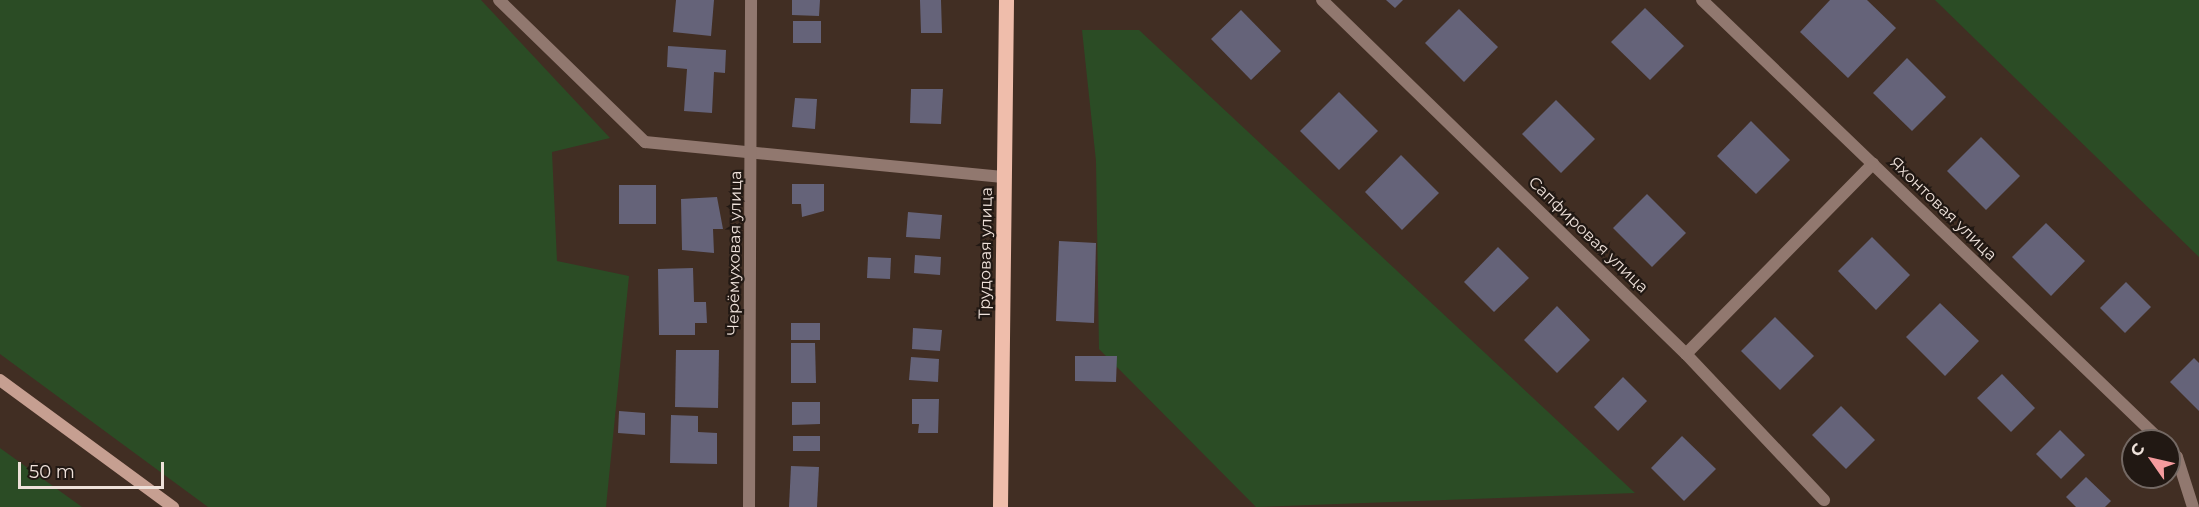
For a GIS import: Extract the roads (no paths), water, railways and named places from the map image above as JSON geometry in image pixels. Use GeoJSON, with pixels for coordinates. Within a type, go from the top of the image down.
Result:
{"type":"FeatureCollection","features":[{"type":"Feature","properties":{"kind":"main road","name":"Трудовая улица"},"geometry":{"type":"LineString","coordinates":[[1000,507],[1006,0]]}},
{"type":"Feature","properties":{"kind":"street"},"geometry":{"type":"LineString","coordinates":[[498,0],[645,142],[1005,177]]}},
{"type":"Feature","properties":{"kind":"street","name":"Черёмуховая улица"},"geometry":{"type":"LineString","coordinates":[[749,507],[751,0]]}},
{"type":"Feature","properties":{"kind":"street","name":"Сапфировая улица"},"geometry":{"type":"LineString","coordinates":[[1322,0],[1686,354],[1824,501]]}},
{"type":"Feature","properties":{"kind":"street","name":"Яхонтовая улица"},"geometry":{"type":"LineString","coordinates":[[1702,0],[2149,429]]}},
{"type":"Feature","properties":{"kind":"street"},"geometry":{"type":"LineString","coordinates":[[1686,354],[1873,164]]}},
{"type":"Feature","properties":{"kind":"street"},"geometry":{"type":"LineString","coordinates":[[0,380],[173,507]]}},
{"type":"Feature","properties":{"kind":"street"},"geometry":{"type":"LineString","coordinates":[[2181,470],[2193,507]]}}]}
